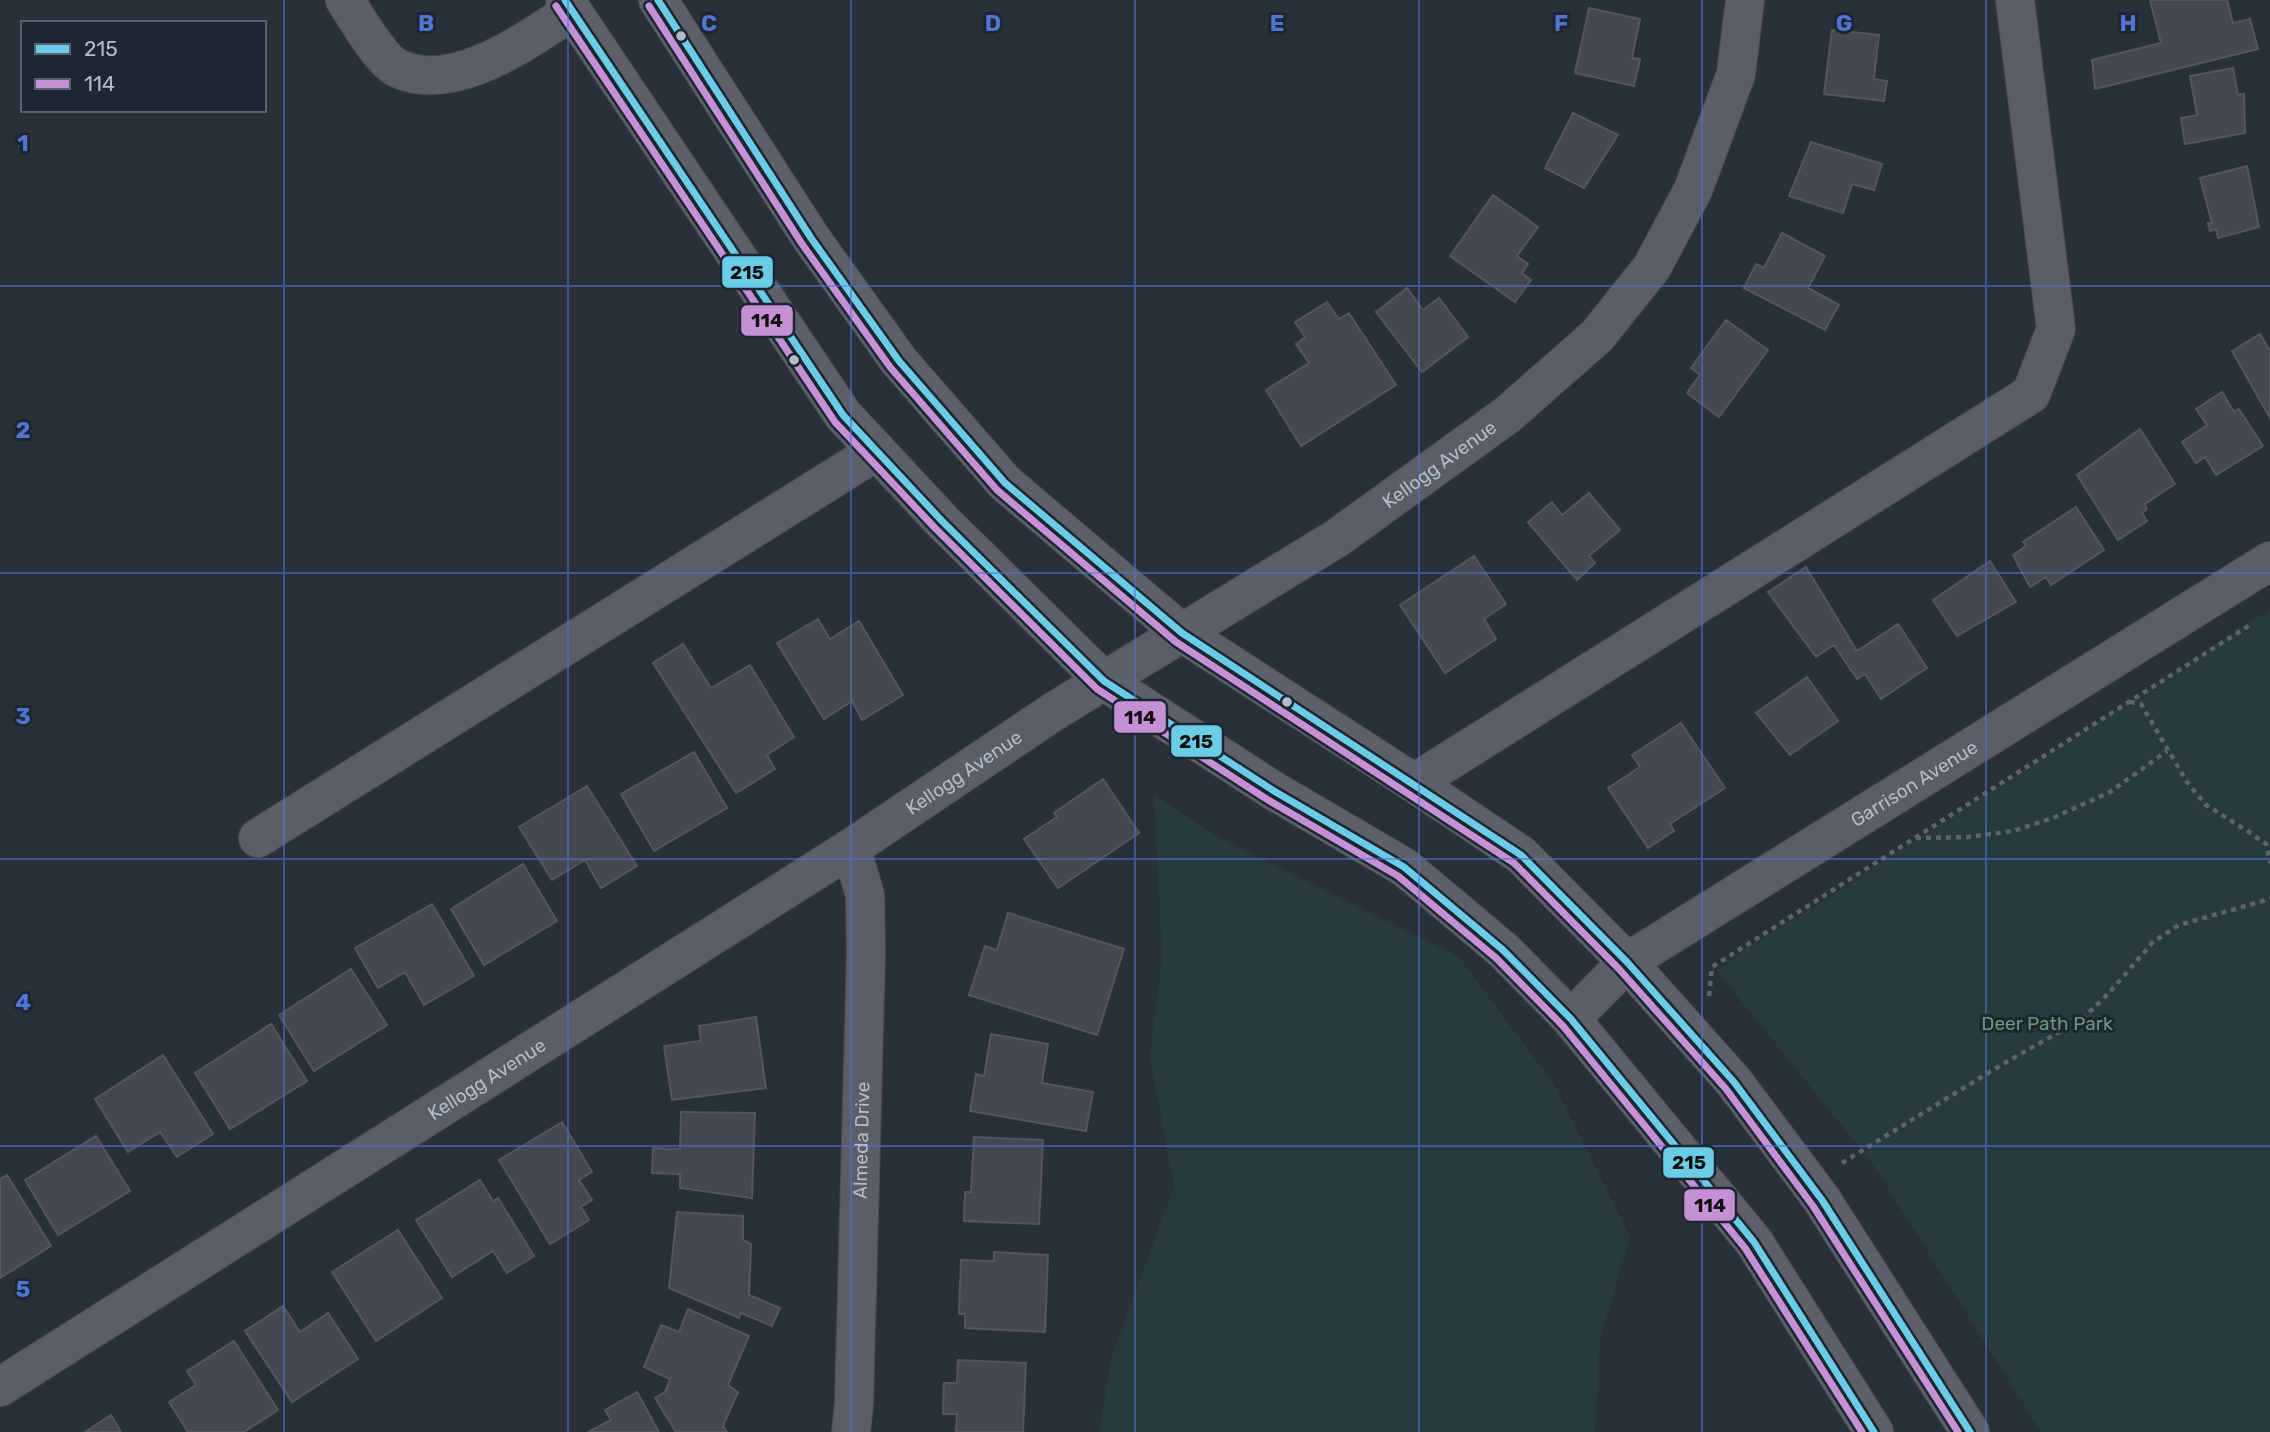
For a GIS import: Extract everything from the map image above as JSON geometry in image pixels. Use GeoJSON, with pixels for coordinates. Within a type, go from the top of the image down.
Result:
{"type":"FeatureCollection","features":[{"type":"Feature","properties":{"kind":"main road"},"geometry":{"type":"LineString","coordinates":[[658,0],[811,238],[899,361],[1005,483],[1182,633],[1521,855],[1627,962],[1734,1082],[1822,1200],[1970,1432]]}},
{"type":"Feature","properties":{"kind":"main road"},"geometry":{"type":"LineString","coordinates":[[575,4],[843,415],[961,540],[1104,681],[1274,791],[1404,867],[1503,950],[1571,1019],[1754,1242],[1874,1432]]}},
{"type":"Feature","properties":{"kind":"street"},"geometry":{"type":"LineString","coordinates":[[345,0],[365,32],[394,67],[426,77],[469,70],[536,35],[575,4]]}},
{"type":"Feature","properties":{"kind":"street","name":"Kellogg Avenue"},"geometry":{"type":"LineString","coordinates":[[0,1387],[851,848],[1053,712],[1337,538],[1507,415],[1597,336],[1652,267],[1693,190],[1736,74],[1745,0]]}},
{"type":"Feature","properties":{"kind":"street"},"geometry":{"type":"LineString","coordinates":[[1414,783],[2031,394],[2056,329],[2015,0]]}},
{"type":"Feature","properties":{"kind":"street"},"geometry":{"type":"LineString","coordinates":[[258,838],[877,450]]}},
{"type":"Feature","properties":{"kind":"street","name":"Garrison Avenue"},"geometry":{"type":"LineString","coordinates":[[1571,1019],[1627,962],[2270,561]]}},
{"type":"Feature","properties":{"kind":"street","name":"Almeda Drive"},"geometry":{"type":"LineString","coordinates":[[851,848],[865,895],[866,952],[851,1432]]}},
{"type":"Feature","properties":{"kind":"path"},"geometry":{"type":"LineString","coordinates":[[1709,999],[1712,967],[2258,619]]}},
{"type":"Feature","properties":{"kind":"path"},"geometry":{"type":"LineString","coordinates":[[2130,702],[2141,704],[2167,751],[2206,805],[2266,844],[2270,863]]}},
{"type":"Feature","properties":{"kind":"path"},"geometry":{"type":"LineString","coordinates":[[1916,838],[1968,837],[2013,831],[2053,818],[2110,792],[2167,751]]}},
{"type":"Feature","properties":{"kind":"path"},"geometry":{"type":"LineString","coordinates":[[1838,1165],[1996,1068],[2082,1019],[2109,993],[2153,942],[2179,925],[2270,899]]}},
{"type":"Feature","properties":{"kind":"green space","name":"Deer Path Park"},"geometry":{"type":"Polygon","coordinates":[[[2270,609],[2270,1432],[2041,1432],[1872,1163],[1716,970],[1742,953],[1741,951],[1815,906],[2270,609]]]}},
{"type":"Feature","properties":{"kind":"green space"},"geometry":{"type":"Polygon","coordinates":[[[1154,794],[1216,836],[1459,957],[1553,1083],[1630,1237],[1600,1341],[1595,1432],[1099,1432],[1111,1358],[1174,1187],[1150,1058],[1162,957],[1154,794]]]}},
{"type":"Feature","properties":{"kind":"building"},"geometry":{"type":"Polygon","coordinates":[[[2150,0],[2227,0],[2233,23],[2250,19],[2258,49],[2095,89],[2092,60],[2161,43],[2150,0]]]}},
{"type":"Feature","properties":{"kind":"building"},"geometry":{"type":"Polygon","coordinates":[[[1589,8],[1640,19],[1632,58],[1640,59],[1634,86],[1575,73],[1589,8]]]}},
{"type":"Feature","properties":{"kind":"building"},"geometry":{"type":"Polygon","coordinates":[[[1832,30],[1879,35],[1874,79],[1887,81],[1884,101],[1824,94],[1832,30]]]}},
{"type":"Feature","properties":{"kind":"building"},"geometry":{"type":"Polygon","coordinates":[[[2233,68],[2238,95],[2244,94],[2245,133],[2185,144],[2181,118],[2197,115],[2190,76],[2233,68]]]}},
{"type":"Feature","properties":{"kind":"building"},"geometry":{"type":"Polygon","coordinates":[[[1573,113],[1618,135],[1584,188],[1545,168],[1573,113]]]}},
{"type":"Feature","properties":{"kind":"building"},"geometry":{"type":"Polygon","coordinates":[[[1811,142],[1882,164],[1874,190],[1852,184],[1843,213],[1789,196],[1811,142]]]}},
{"type":"Feature","properties":{"kind":"building"},"geometry":{"type":"Polygon","coordinates":[[[2247,166],[2259,227],[2218,238],[2216,229],[2210,231],[2208,223],[2212,223],[2200,178],[2247,166]]]}},
{"type":"Feature","properties":{"kind":"building"},"geometry":{"type":"Polygon","coordinates":[[[1493,195],[1538,227],[1517,256],[1528,264],[1522,273],[1531,280],[1515,302],[1450,256],[1493,195]]]}},
{"type":"Feature","properties":{"kind":"building"},"geometry":{"type":"Polygon","coordinates":[[[1782,233],[1825,256],[1808,288],[1839,305],[1825,330],[1744,288],[1756,264],[1764,268],[1782,233]]]}},
{"type":"Feature","properties":{"kind":"building"},"geometry":{"type":"Polygon","coordinates":[[[1407,288],[1423,310],[1439,298],[1468,337],[1422,372],[1376,312],[1407,288]]]}},
{"type":"Feature","properties":{"kind":"building"},"geometry":{"type":"Polygon","coordinates":[[[1327,302],[1339,319],[1349,313],[1396,385],[1301,446],[1266,390],[1309,363],[1296,344],[1305,337],[1295,322],[1327,302]]]}},
{"type":"Feature","properties":{"kind":"building"},"geometry":{"type":"Polygon","coordinates":[[[1726,320],[1768,350],[1719,417],[1687,393],[1700,375],[1691,368],[1726,320]]]}},
{"type":"Feature","properties":{"kind":"building"},"geometry":{"type":"Polygon","coordinates":[[[2260,334],[2270,351],[2270,418],[2232,351],[2260,334]]]}},
{"type":"Feature","properties":{"kind":"building"},"geometry":{"type":"Polygon","coordinates":[[[2222,392],[2234,412],[2239,409],[2263,446],[2216,475],[2205,457],[2196,463],[2182,442],[2207,425],[2196,409],[2222,392]]]}},
{"type":"Feature","properties":{"kind":"building"},"geometry":{"type":"Polygon","coordinates":[[[2140,429],[2175,484],[2145,504],[2147,509],[2142,513],[2147,521],[2118,540],[2077,475],[2140,429]]]}},
{"type":"Feature","properties":{"kind":"building"},"geometry":{"type":"Polygon","coordinates":[[[1589,493],[1620,530],[1589,556],[1595,563],[1577,580],[1528,522],[1552,502],[1562,515],[1589,493]]]}},
{"type":"Feature","properties":{"kind":"building"},"geometry":{"type":"Polygon","coordinates":[[[2076,507],[2104,550],[2051,585],[2046,577],[2030,587],[2013,555],[2026,546],[2023,542],[2076,507]]]}},
{"type":"Feature","properties":{"kind":"building"},"geometry":{"type":"Polygon","coordinates":[[[1474,556],[1506,604],[1484,619],[1496,639],[1445,673],[1400,605],[1474,556]]]}},
{"type":"Feature","properties":{"kind":"building"},"geometry":{"type":"Polygon","coordinates":[[[1990,561],[2016,602],[1957,636],[1933,600],[1990,561]]]}},
{"type":"Feature","properties":{"kind":"building"},"geometry":{"type":"Polygon","coordinates":[[[1806,567],[1857,651],[1898,624],[1927,668],[1881,699],[1865,674],[1857,679],[1834,645],[1816,657],[1768,592],[1806,567]]]}},
{"type":"Feature","properties":{"kind":"building"},"geometry":{"type":"Polygon","coordinates":[[[818,619],[830,639],[859,621],[903,695],[862,720],[852,701],[824,719],[777,643],[818,619]]]}},
{"type":"Feature","properties":{"kind":"building"},"geometry":{"type":"Polygon","coordinates":[[[683,644],[711,688],[750,665],[794,737],[767,755],[775,769],[736,793],[653,663],[683,644]]]}},
{"type":"Feature","properties":{"kind":"building"},"geometry":{"type":"Polygon","coordinates":[[[1807,677],[1838,721],[1790,755],[1756,713],[1807,677]]]}},
{"type":"Feature","properties":{"kind":"building"},"geometry":{"type":"Polygon","coordinates":[[[1681,723],[1725,788],[1670,824],[1674,831],[1648,848],[1608,788],[1640,767],[1632,755],[1681,723]]]}},
{"type":"Feature","properties":{"kind":"building"},"geometry":{"type":"Polygon","coordinates":[[[694,752],[727,808],[654,851],[621,794],[694,752]]]}},
{"type":"Feature","properties":{"kind":"building"},"geometry":{"type":"Polygon","coordinates":[[[1103,779],[1139,833],[1058,888],[1024,839],[1057,817],[1054,813],[1103,779]]]}},
{"type":"Feature","properties":{"kind":"building"},"geometry":{"type":"Polygon","coordinates":[[[587,786],[637,866],[601,888],[585,860],[552,880],[519,827],[587,786]]]}},
{"type":"Feature","properties":{"kind":"building"},"geometry":{"type":"Polygon","coordinates":[[[523,864],[557,921],[484,965],[451,909],[523,864]]]}},
{"type":"Feature","properties":{"kind":"building"},"geometry":{"type":"Polygon","coordinates":[[[432,904],[474,976],[424,1005],[405,972],[378,988],[355,948],[432,904]]]}},
{"type":"Feature","properties":{"kind":"building"},"geometry":{"type":"Polygon","coordinates":[[[1008,913],[1124,949],[1097,1035],[969,995],[985,946],[997,950],[1008,913]]]}},
{"type":"Feature","properties":{"kind":"building"},"geometry":{"type":"Polygon","coordinates":[[[351,969],[387,1025],[314,1071],[279,1015],[351,969]]]}},
{"type":"Feature","properties":{"kind":"building"},"geometry":{"type":"Polygon","coordinates":[[[756,1017],[766,1088],[672,1100],[664,1046],[701,1041],[699,1026],[756,1017]]]}},
{"type":"Feature","properties":{"kind":"building"},"geometry":{"type":"Polygon","coordinates":[[[271,1024],[307,1081],[230,1129],[195,1073],[271,1024]]]}},
{"type":"Feature","properties":{"kind":"building"},"geometry":{"type":"Polygon","coordinates":[[[991,1034],[1048,1044],[1042,1083],[1093,1092],[1086,1131],[970,1111],[976,1074],[984,1076],[991,1034]]]}},
{"type":"Feature","properties":{"kind":"building"},"geometry":{"type":"Polygon","coordinates":[[[163,1055],[213,1134],[177,1157],[160,1132],[128,1152],[95,1099],[163,1055]]]}},
{"type":"Feature","properties":{"kind":"building"},"geometry":{"type":"Polygon","coordinates":[[[681,1112],[755,1113],[752,1198],[680,1188],[680,1174],[652,1173],[653,1148],[680,1149],[681,1112]]]}},
{"type":"Feature","properties":{"kind":"building"},"geometry":{"type":"Polygon","coordinates":[[[562,1122],[592,1172],[579,1180],[592,1200],[581,1207],[589,1220],[550,1244],[499,1160],[562,1122]]]}},
{"type":"Feature","properties":{"kind":"building"},"geometry":{"type":"Polygon","coordinates":[[[96,1136],[130,1191],[58,1235],[25,1180],[96,1136]]]}},
{"type":"Feature","properties":{"kind":"building"},"geometry":{"type":"Polygon","coordinates":[[[974,1137],[1043,1140],[1039,1224],[964,1221],[965,1192],[971,1192],[974,1137]]]}},
{"type":"Feature","properties":{"kind":"building"},"geometry":{"type":"Polygon","coordinates":[[[7,1175],[51,1246],[0,1278],[0,1179],[7,1175]]]}},
{"type":"Feature","properties":{"kind":"building"},"geometry":{"type":"Polygon","coordinates":[[[480,1180],[493,1201],[498,1198],[534,1256],[507,1273],[493,1251],[452,1277],[416,1220],[480,1180]]]}},
{"type":"Feature","properties":{"kind":"building"},"geometry":{"type":"Polygon","coordinates":[[[677,1212],[743,1216],[743,1240],[751,1244],[749,1295],[780,1308],[772,1326],[741,1313],[739,1318],[669,1288],[677,1212]]]}},
{"type":"Feature","properties":{"kind":"building"},"geometry":{"type":"Polygon","coordinates":[[[398,1230],[442,1298],[376,1341],[332,1272],[398,1230]]]}},
{"type":"Feature","properties":{"kind":"building"},"geometry":{"type":"Polygon","coordinates":[[[994,1252],[1048,1255],[1045,1332],[965,1328],[965,1314],[959,1314],[961,1260],[994,1261],[994,1252]]]}},
{"type":"Feature","properties":{"kind":"building"},"geometry":{"type":"Polygon","coordinates":[[[283,1306],[300,1332],[328,1313],[358,1359],[292,1402],[245,1331],[283,1306]]]}},
{"type":"Feature","properties":{"kind":"building"},"geometry":{"type":"Polygon","coordinates":[[[688,1309],[749,1336],[728,1385],[738,1392],[723,1426],[727,1432],[676,1432],[655,1398],[665,1392],[670,1379],[644,1367],[661,1325],[679,1332],[688,1309]]]}},
{"type":"Feature","properties":{"kind":"building"},"geometry":{"type":"Polygon","coordinates":[[[234,1341],[278,1410],[244,1432],[188,1432],[169,1402],[196,1385],[187,1371],[234,1341]]]}},
{"type":"Feature","properties":{"kind":"building"},"geometry":{"type":"Polygon","coordinates":[[[958,1360],[1026,1363],[1023,1432],[956,1432],[957,1414],[943,1414],[944,1383],[957,1383],[958,1360]]]}},
{"type":"Feature","properties":{"kind":"building"},"geometry":{"type":"Polygon","coordinates":[[[637,1392],[659,1432],[588,1432],[611,1420],[605,1410],[637,1392]]]}},
{"type":"Feature","properties":{"kind":"building"},"geometry":{"type":"Polygon","coordinates":[[[111,1415],[121,1432],[85,1432],[111,1415]]]}},
{"type":"Feature","properties":{"kind":"transit line","name":"215"},"geometry":{"type":"LineString","coordinates":[[565,0],[843,415],[942,521],[1104,681],[1274,791],[1404,867],[1503,950],[1571,1019],[1754,1242],[1874,1432]]}},
{"type":"Feature","properties":{"kind":"transit line","name":"215"},"geometry":{"type":"LineString","coordinates":[[658,0],[811,238],[899,361],[1005,483],[1182,633],[1521,855],[1627,962],[1734,1082],[1822,1200],[1970,1432]]}},
{"type":"Feature","properties":{"kind":"transit line","name":"114"},"geometry":{"type":"LineString","coordinates":[[556,6],[835,422],[935,528],[1097,689],[1268,800],[1398,876],[1496,958],[1563,1026],[1745,1248],[1862,1432]]}},
{"type":"Feature","properties":{"kind":"transit line","name":"114"},"geometry":{"type":"LineString","coordinates":[[649,6],[802,244],[890,367],[997,490],[1176,642],[1514,863],[1619,969],[1726,1089],[1813,1206],[1958,1432]]}}]}
